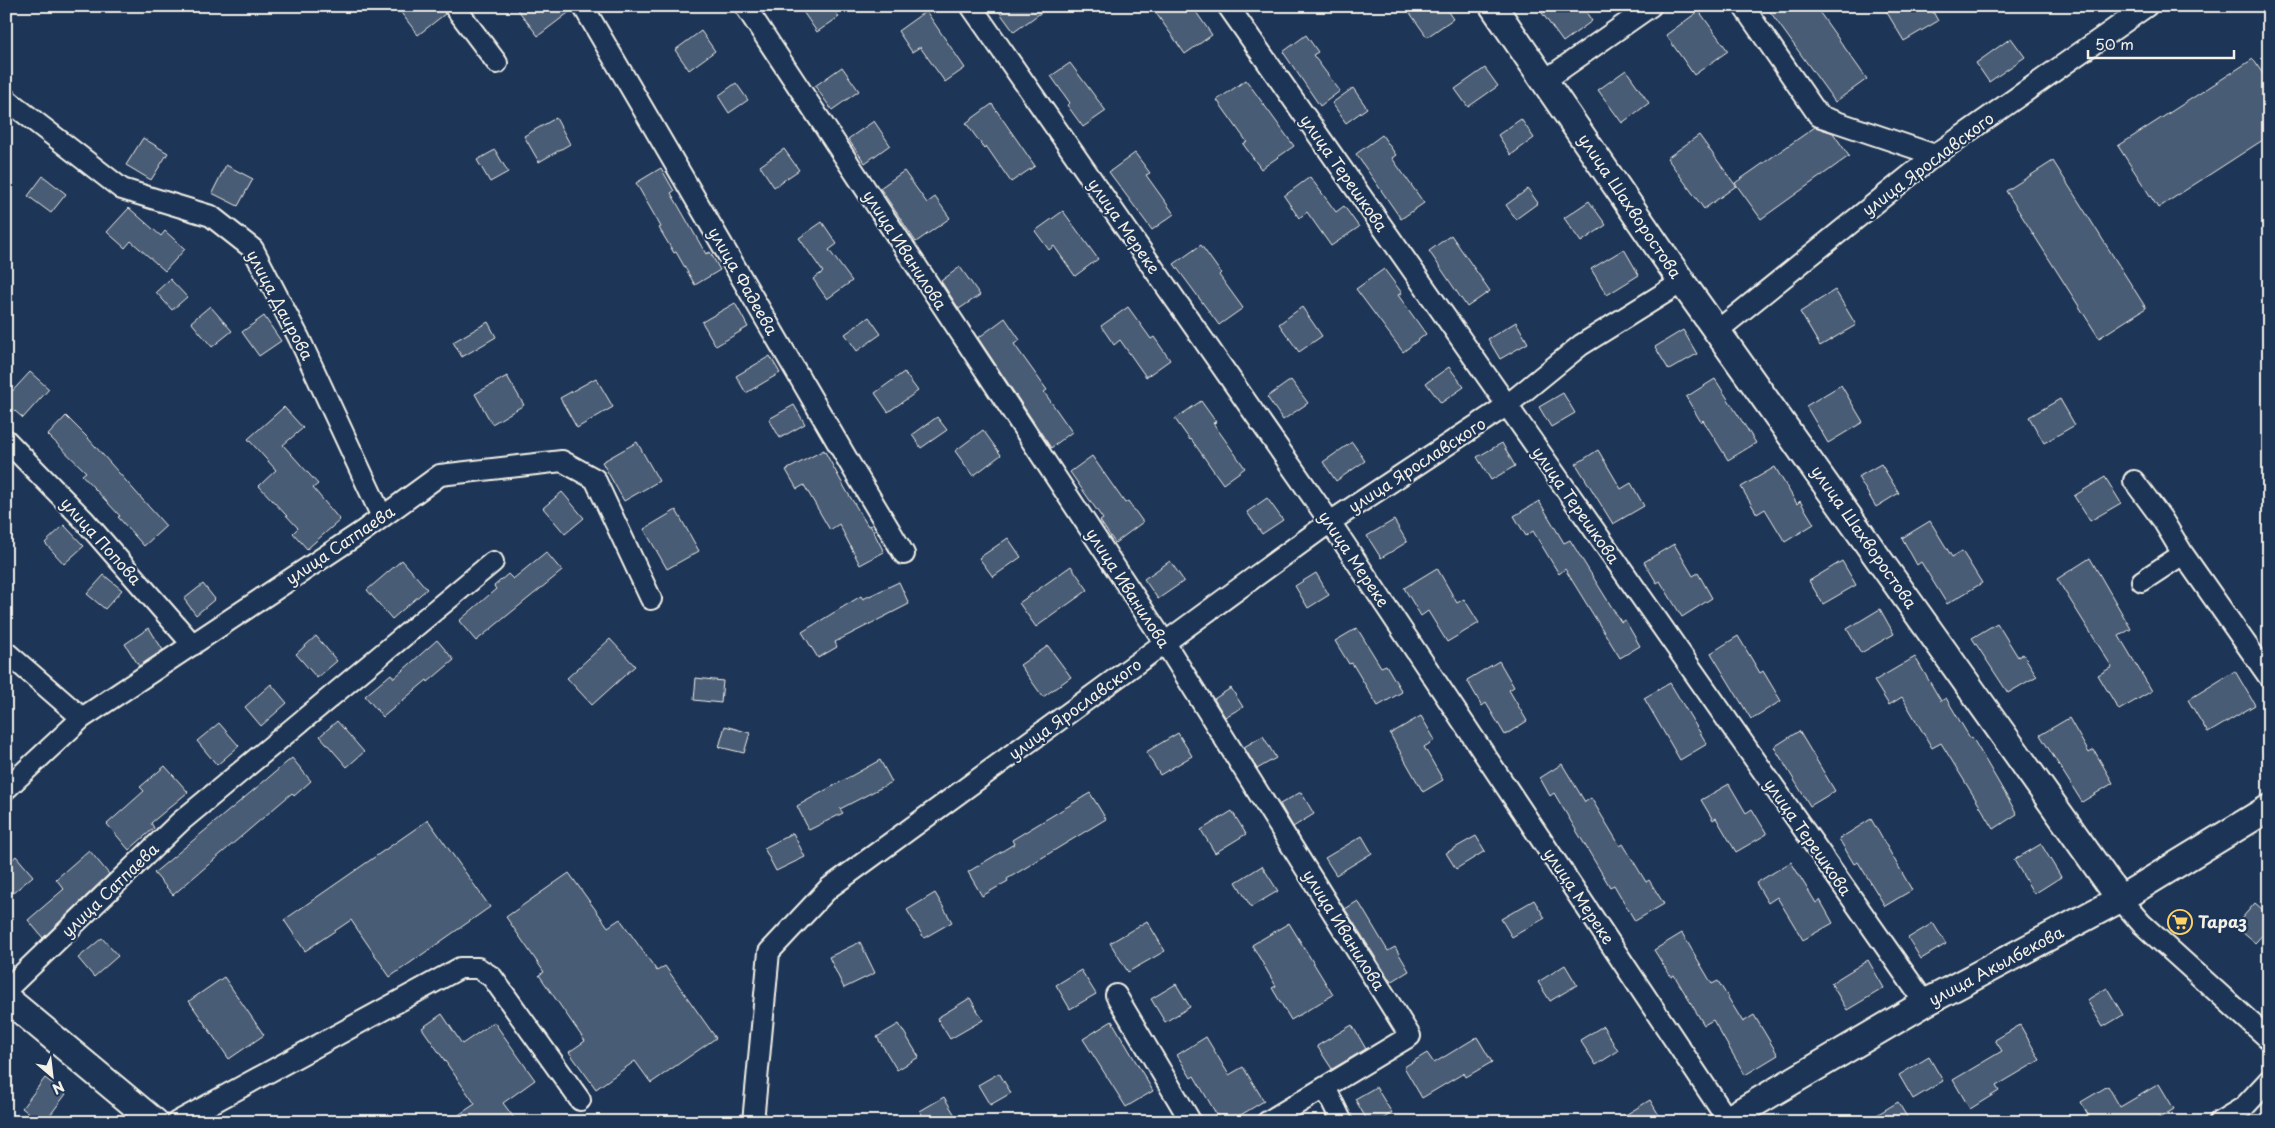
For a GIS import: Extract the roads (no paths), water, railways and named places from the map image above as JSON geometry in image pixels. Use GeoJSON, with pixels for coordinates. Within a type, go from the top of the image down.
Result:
{"type":"FeatureCollection","features":[{"type":"Feature","properties":{"kind":"street"},"geometry":{"type":"LineString","coordinates":[[454,6],[497,63]]}},
{"type":"Feature","properties":{"kind":"street","name":"улица Фадеева"},"geometry":{"type":"LineString","coordinates":[[583,6],[844,455],[904,554]]}},
{"type":"Feature","properties":{"kind":"street","name":"улица Иванилова"},"geometry":{"type":"LineString","coordinates":[[745,6],[1165,643],[1410,1036],[1267,1122]]}},
{"type":"Feature","properties":{"kind":"street","name":"улица Мереке"},"geometry":{"type":"LineString","coordinates":[[970,6],[1330,522],[1725,1120]]}},
{"type":"Feature","properties":{"kind":"street","name":"улица Терешкова"},"geometry":{"type":"LineString","coordinates":[[1228,6],[1925,1003]]}},
{"type":"Feature","properties":{"kind":"street","name":"улица Шахворостова"},"geometry":{"type":"LineString","coordinates":[[1493,6],[1682,282],[2120,899],[2142,924],[2269,1039]]}},
{"type":"Feature","properties":{"kind":"street"},"geometry":{"type":"LineString","coordinates":[[1544,81],[1651,6]]}},
{"type":"Feature","properties":{"kind":"street"},"geometry":{"type":"LineString","coordinates":[[1743,6],[1819,116],[1935,155]]}},
{"type":"Feature","properties":{"kind":"street","name":"улица Ярославского"},"geometry":{"type":"LineString","coordinates":[[1717,331],[1935,155],[2146,6]]}},
{"type":"Feature","properties":{"kind":"street","name":"улица Даирова"},"geometry":{"type":"LineString","coordinates":[[6,99],[122,189],[211,216],[254,249],[299,338],[382,517]]}},
{"type":"Feature","properties":{"kind":"street","name":"улица Ярославского"},"geometry":{"type":"LineString","coordinates":[[753,1122],[769,952],[829,888],[1330,522],[1506,406],[1581,346],[1682,282]]}},
{"type":"Feature","properties":{"kind":"street","name":"улица Попова"},"geometry":{"type":"LineString","coordinates":[[6,440],[85,521],[193,644]]}},
{"type":"Feature","properties":{"kind":"street","name":"улица Сатпаева"},"geometry":{"type":"LineString","coordinates":[[6,789],[82,718],[382,517],[440,474],[562,461],[595,479],[651,599]]}},
{"type":"Feature","properties":{"kind":"street"},"geometry":{"type":"LineString","coordinates":[[2134,481],[2162,519],[2183,554],[2269,677]]}},
{"type":"Feature","properties":{"kind":"street"},"geometry":{"type":"LineString","coordinates":[[2142,581],[2183,554]]}},
{"type":"Feature","properties":{"kind":"street","name":"улица Сатпаева"},"geometry":{"type":"LineString","coordinates":[[6,990],[180,822],[493,562]]}},
{"type":"Feature","properties":{"kind":"street"},"geometry":{"type":"LineString","coordinates":[[6,652],[82,718]]}},
{"type":"Feature","properties":{"kind":"street","name":"улица Акылбекова"},"geometry":{"type":"LineString","coordinates":[[1725,1120],[1925,1003],[2120,899],[2269,808]]}},
{"type":"Feature","properties":{"kind":"street"},"geometry":{"type":"LineString","coordinates":[[177,1122],[460,968],[478,968],[492,977],[580,1100]]}},
{"type":"Feature","properties":{"kind":"street"},"geometry":{"type":"LineString","coordinates":[[1116,995],[1191,1122]]}},
{"type":"Feature","properties":{"kind":"street"},"geometry":{"type":"LineString","coordinates":[[6,998],[155,1122]]}},
{"type":"Feature","properties":{"kind":"street"},"geometry":{"type":"LineString","coordinates":[[2219,1122],[2244,1107],[2269,1080]]}},
{"type":"Feature","properties":{"kind":"street"},"geometry":{"type":"LineString","coordinates":[[1325,1087],[1342,1122]]}},
{"type":"Feature","properties":{"kind":"place","name":"Тараз"},"geometry":{"type":"Point","coordinates":[2180,922]}}]}
